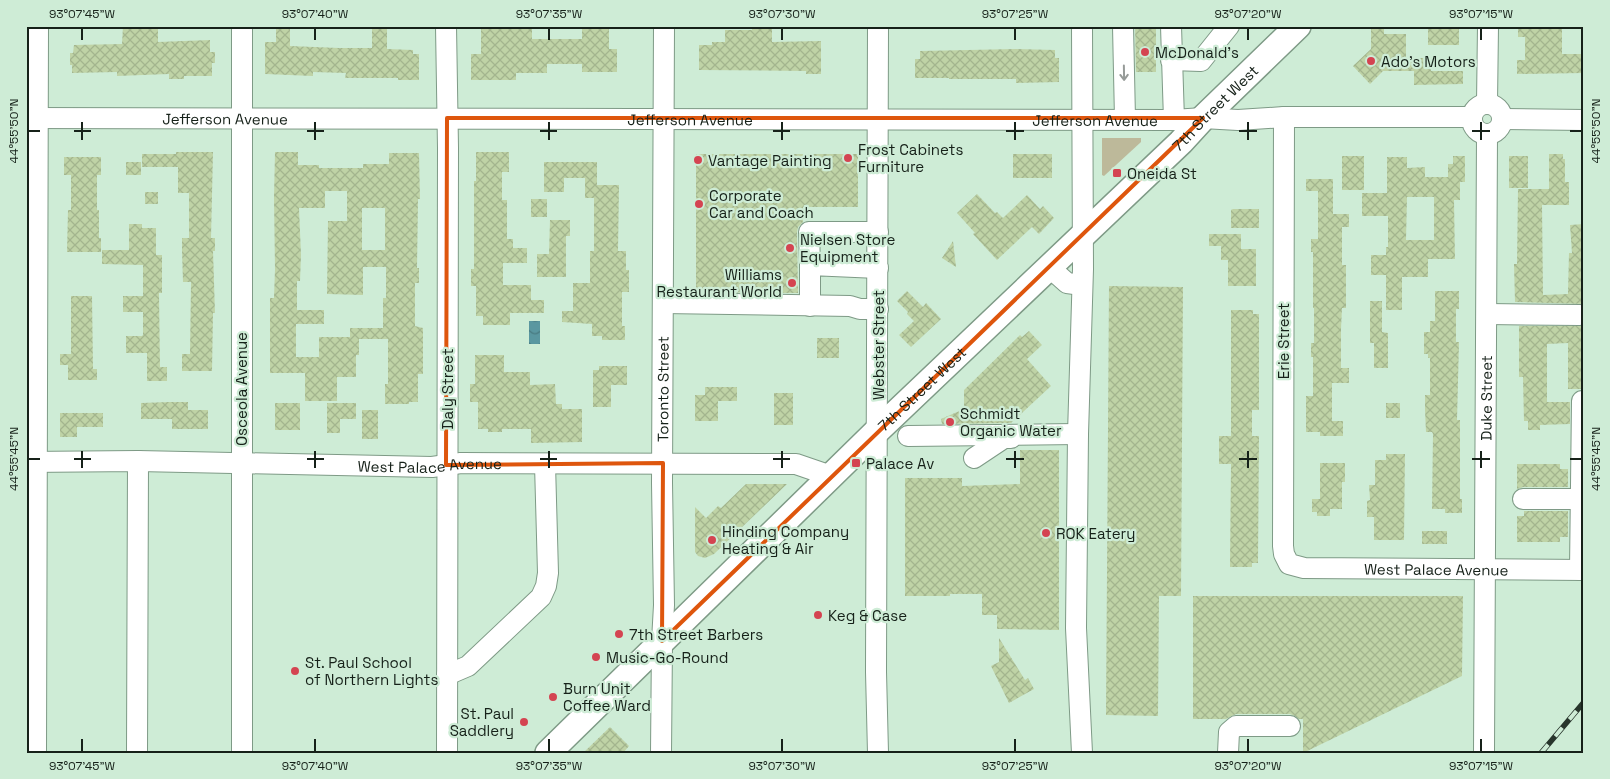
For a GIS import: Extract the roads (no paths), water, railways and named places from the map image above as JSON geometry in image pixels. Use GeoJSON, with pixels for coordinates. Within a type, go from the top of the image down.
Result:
{"type":"FeatureCollection","features":[{"type":"Feature","properties":{"kind":"main road","name":"7th Street West"},"geometry":{"type":"LineString","coordinates":[[548,753],[877,431],[1181,142],[1290,30]]}},
{"type":"Feature","properties":{"kind":"street"},"geometry":{"type":"LineString","coordinates":[[36,753],[32,462],[32,118],[38,26]]}},
{"type":"Feature","properties":{"kind":"street","name":"Osceola Avenue"},"geometry":{"type":"LineString","coordinates":[[242,26],[242,753]]}},
{"type":"Feature","properties":{"kind":"street","name":"Daly Street"},"geometry":{"type":"LineString","coordinates":[[446,26],[446,118],[448,148],[447,753]]}},
{"type":"Feature","properties":{"kind":"street","name":"Toronto Street"},"geometry":{"type":"LineString","coordinates":[[661,753],[664,605],[662,303],[664,26]]}},
{"type":"Feature","properties":{"kind":"street","name":"Webster Street"},"geometry":{"type":"LineString","coordinates":[[878,26],[876,672],[878,753]]}},
{"type":"Feature","properties":{"kind":"street"},"geometry":{"type":"LineString","coordinates":[[1082,26],[1082,285],[1076,628],[1082,753]]}},
{"type":"Feature","properties":{"kind":"street"},"geometry":{"type":"LineString","coordinates":[[1123,26],[1125,119]]}},
{"type":"Feature","properties":{"kind":"street"},"geometry":{"type":"LineString","coordinates":[[1171,26],[1174,120]]}},
{"type":"Feature","properties":{"kind":"street"},"geometry":{"type":"LineString","coordinates":[[1171,60],[1201,61],[1229,26]]}},
{"type":"Feature","properties":{"kind":"street"},"geometry":{"type":"LineString","coordinates":[[1487,103],[1488,26]]}},
{"type":"Feature","properties":{"kind":"street"},"geometry":{"type":"LineString","coordinates":[[1487,103],[1493,104],[1498,108],[1503,119],[1498,130],[1487,134],[1477,129],[1472,119],[1473,113],[1477,108],[1487,103]]}},
{"type":"Feature","properties":{"kind":"street","name":"Jefferson Avenue"},"geometry":{"type":"LineString","coordinates":[[32,118],[1174,120],[1203,118],[1238,120],[1284,117],[1467,117],[1472,119]]}},
{"type":"Feature","properties":{"kind":"street","name":"Erie Street"},"geometry":{"type":"LineString","coordinates":[[1284,117],[1283,546],[1284,554],[1289,564]]}},
{"type":"Feature","properties":{"kind":"street"},"geometry":{"type":"LineString","coordinates":[[1503,119],[1584,120]]}},
{"type":"Feature","properties":{"kind":"street","name":"Duke Street"},"geometry":{"type":"LineString","coordinates":[[1484,753],[1487,134]]}},
{"type":"Feature","properties":{"kind":"street"},"geometry":{"type":"LineString","coordinates":[[810,306],[809,232],[878,232]]}},
{"type":"Feature","properties":{"kind":"street"},"geometry":{"type":"LineString","coordinates":[[810,265],[878,268]]}},
{"type":"Feature","properties":{"kind":"street"},"geometry":{"type":"LineString","coordinates":[[1049,267],[1067,283],[1082,285]]}},
{"type":"Feature","properties":{"kind":"street"},"geometry":{"type":"LineString","coordinates":[[662,303],[850,306],[860,309],[878,309]]}},
{"type":"Feature","properties":{"kind":"street"},"geometry":{"type":"LineString","coordinates":[[1487,314],[1580,315]]}},
{"type":"Feature","properties":{"kind":"street"},"geometry":{"type":"LineString","coordinates":[[1582,570],[1582,401],[1584,401]]}},
{"type":"Feature","properties":{"kind":"street"},"geometry":{"type":"LineString","coordinates":[[908,436],[1078,436]]}},
{"type":"Feature","properties":{"kind":"street"},"geometry":{"type":"LineString","coordinates":[[974,458],[1004,438],[1078,436]]}},
{"type":"Feature","properties":{"kind":"street"},"geometry":{"type":"LineString","coordinates":[[137,753],[138,461]]}},
{"type":"Feature","properties":{"kind":"street","name":"West Palace Avenue"},"geometry":{"type":"LineString","coordinates":[[32,462],[138,461],[432,467],[461,463],[796,464],[831,476]]}},
{"type":"Feature","properties":{"kind":"street"},"geometry":{"type":"LineString","coordinates":[[446,675],[468,666],[541,597],[546,586],[548,573],[545,464]]}},
{"type":"Feature","properties":{"kind":"street"},"geometry":{"type":"LineString","coordinates":[[1523,499],[1582,499]]}},
{"type":"Feature","properties":{"kind":"street","name":"West Palace Avenue"},"geometry":{"type":"LineString","coordinates":[[1289,564],[1304,568],[1582,570]]}},
{"type":"Feature","properties":{"kind":"street"},"geometry":{"type":"LineString","coordinates":[[1228,753],[1229,732],[1236,726],[1290,726]]}},
{"type":"Feature","properties":{"kind":"water"},"geometry":{"type":"Polygon","coordinates":[[[529,321],[540,321],[540,344],[529,344],[529,321]]]}},
{"type":"Feature","properties":{"kind":"railway"},"geometry":{"type":"LineString","coordinates":[[1541,753],[1584,702]]}},
{"type":"Feature","properties":{"kind":"place","name":"McDonald's"},"geometry":{"type":"Point","coordinates":[1145,52]}},
{"type":"Feature","properties":{"kind":"place","name":"Ado's Motors"},"geometry":{"type":"Point","coordinates":[1371,61]}},
{"type":"Feature","properties":{"kind":"place","name":"Frost Cabinets Furniture"},"geometry":{"type":"Point","coordinates":[848,158]}},
{"type":"Feature","properties":{"kind":"place","name":"Vantage Painting"},"geometry":{"type":"Point","coordinates":[698,160]}},
{"type":"Feature","properties":{"kind":"place","name":"Oneida St"},"geometry":{"type":"Point","coordinates":[1117,173]}},
{"type":"Feature","properties":{"kind":"place","name":"Corporate Car and Coach"},"geometry":{"type":"Point","coordinates":[699,204]}},
{"type":"Feature","properties":{"kind":"place","name":"Nielsen Store Equipment"},"geometry":{"type":"Point","coordinates":[790,248]}},
{"type":"Feature","properties":{"kind":"place","name":"Williams Restaurant World"},"geometry":{"type":"Point","coordinates":[792,283]}},
{"type":"Feature","properties":{"kind":"place","name":"Schmidt Organic Water"},"geometry":{"type":"Point","coordinates":[950,422]}},
{"type":"Feature","properties":{"kind":"place","name":"Palace Av"},"geometry":{"type":"Point","coordinates":[856,463]}},
{"type":"Feature","properties":{"kind":"place","name":"ROK Eatery"},"geometry":{"type":"Point","coordinates":[1046,533]}},
{"type":"Feature","properties":{"kind":"place","name":"Hinding Company Heating & Air"},"geometry":{"type":"Point","coordinates":[712,540]}},
{"type":"Feature","properties":{"kind":"place","name":"Keg & Case"},"geometry":{"type":"Point","coordinates":[818,615]}},
{"type":"Feature","properties":{"kind":"place","name":"7th Street Barbers"},"geometry":{"type":"Point","coordinates":[619,634]}},
{"type":"Feature","properties":{"kind":"place","name":"Music-Go-Round"},"geometry":{"type":"Point","coordinates":[596,657]}},
{"type":"Feature","properties":{"kind":"place","name":"St. Paul School of Northern Lights"},"geometry":{"type":"Point","coordinates":[295,671]}},
{"type":"Feature","properties":{"kind":"place","name":"Burn Unit Coffee Ward"},"geometry":{"type":"Point","coordinates":[553,697]}},
{"type":"Feature","properties":{"kind":"place","name":"St. Paul Saddlery"},"geometry":{"type":"Point","coordinates":[524,722]}}]}
